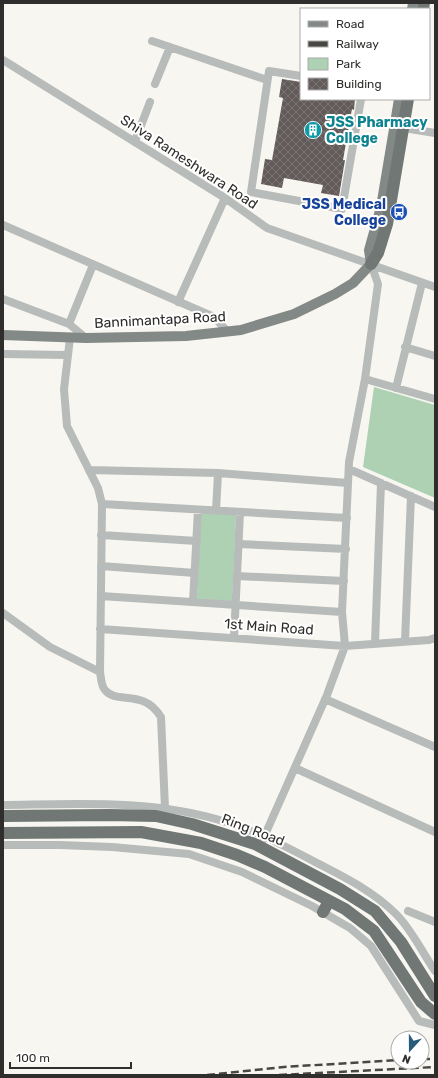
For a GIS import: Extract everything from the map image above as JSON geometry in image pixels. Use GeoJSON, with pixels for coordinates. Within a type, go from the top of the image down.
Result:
{"type":"FeatureCollection","features":[{"type":"Feature","properties":{"kind":"highway","name":"Bannimantapa Road"},"geometry":{"type":"LineString","coordinates":[[371,264],[378,253],[387,224],[408,100]]}},
{"type":"Feature","properties":{"kind":"highway","name":"Ring Road"},"geometry":{"type":"LineString","coordinates":[[3,816],[156,816],[262,841],[375,911],[401,942],[435,996]]}},
{"type":"Feature","properties":{"kind":"highway","name":"Ring Road"},"geometry":{"type":"LineString","coordinates":[[3,833],[141,832],[169,836],[237,855],[329,901],[345,910],[374,931],[421,1002],[435,1014]]}},
{"type":"Feature","properties":{"kind":"highway"},"geometry":{"type":"LineString","coordinates":[[323,912],[329,901]]}},
{"type":"Feature","properties":{"kind":"main road"},"geometry":{"type":"LineString","coordinates":[[371,264],[369,250],[381,207],[398,100]]}},
{"type":"Feature","properties":{"kind":"main road","name":"Bannimantapa Road"},"geometry":{"type":"LineString","coordinates":[[3,335],[70,338],[186,336],[241,330],[294,314],[335,294],[353,283],[371,264]]}},
{"type":"Feature","properties":{"kind":"street"},"geometry":{"type":"LineString","coordinates":[[152,41],[267,80]]}},
{"type":"Feature","properties":{"kind":"street"},"geometry":{"type":"LineString","coordinates":[[155,84],[170,47]]}},
{"type":"Feature","properties":{"kind":"street","name":"Shiva Rameshwara Road"},"geometry":{"type":"LineString","coordinates":[[3,60],[225,198],[267,228],[371,264]]}},
{"type":"Feature","properties":{"kind":"street"},"geometry":{"type":"LineString","coordinates":[[300,76],[269,71],[250,192],[342,209],[361,100]]}},
{"type":"Feature","properties":{"kind":"street"},"geometry":{"type":"LineString","coordinates":[[134,141],[150,102]]}},
{"type":"Feature","properties":{"kind":"street"},"geometry":{"type":"LineString","coordinates":[[404,128],[435,133]]}},
{"type":"Feature","properties":{"kind":"street"},"geometry":{"type":"LineString","coordinates":[[178,302],[225,198]]}},
{"type":"Feature","properties":{"kind":"street"},"geometry":{"type":"LineString","coordinates":[[3,225],[214,318],[227,332]]}},
{"type":"Feature","properties":{"kind":"street"},"geometry":{"type":"LineString","coordinates":[[371,264],[435,287]]}},
{"type":"Feature","properties":{"kind":"street"},"geometry":{"type":"LineString","coordinates":[[262,841],[325,699],[345,646],[342,612],[349,469],[366,379],[378,284],[371,264]]}},
{"type":"Feature","properties":{"kind":"street"},"geometry":{"type":"LineString","coordinates":[[69,324],[93,265]]}},
{"type":"Feature","properties":{"kind":"street"},"geometry":{"type":"LineString","coordinates":[[396,388],[422,283]]}},
{"type":"Feature","properties":{"kind":"street"},"geometry":{"type":"LineString","coordinates":[[3,298],[69,324],[86,338]]}},
{"type":"Feature","properties":{"kind":"street"},"geometry":{"type":"LineString","coordinates":[[3,304],[15,304]]}},
{"type":"Feature","properties":{"kind":"street"},"geometry":{"type":"LineString","coordinates":[[70,338],[64,389],[67,426],[98,488],[102,504],[100,672],[106,692],[145,701],[152,705],[161,717],[165,808]]}},
{"type":"Feature","properties":{"kind":"street"},"geometry":{"type":"LineString","coordinates":[[406,347],[435,356]]}},
{"type":"Feature","properties":{"kind":"street"},"geometry":{"type":"LineString","coordinates":[[3,354],[68,355]]}},
{"type":"Feature","properties":{"kind":"street"},"geometry":{"type":"LineString","coordinates":[[366,379],[435,399]]}},
{"type":"Feature","properties":{"kind":"street"},"geometry":{"type":"LineString","coordinates":[[349,469],[435,508]]}},
{"type":"Feature","properties":{"kind":"street"},"geometry":{"type":"LineString","coordinates":[[89,470],[218,473],[348,483]]}},
{"type":"Feature","properties":{"kind":"street"},"geometry":{"type":"LineString","coordinates":[[216,511],[218,473]]}},
{"type":"Feature","properties":{"kind":"street"},"geometry":{"type":"LineString","coordinates":[[375,643],[381,483]]}},
{"type":"Feature","properties":{"kind":"street"},"geometry":{"type":"LineString","coordinates":[[405,641],[411,496]]}},
{"type":"Feature","properties":{"kind":"street"},"geometry":{"type":"LineString","coordinates":[[102,504],[347,518]]}},
{"type":"Feature","properties":{"kind":"street"},"geometry":{"type":"LineString","coordinates":[[194,602],[198,510]]}},
{"type":"Feature","properties":{"kind":"street"},"geometry":{"type":"LineString","coordinates":[[234,638],[240,512]]}},
{"type":"Feature","properties":{"kind":"street"},"geometry":{"type":"LineString","coordinates":[[101,535],[197,541]]}},
{"type":"Feature","properties":{"kind":"street"},"geometry":{"type":"LineString","coordinates":[[239,544],[346,549]]}},
{"type":"Feature","properties":{"kind":"street"},"geometry":{"type":"LineString","coordinates":[[101,566],[196,573]]}},
{"type":"Feature","properties":{"kind":"street"},"geometry":{"type":"LineString","coordinates":[[237,576],[344,581]]}},
{"type":"Feature","properties":{"kind":"street"},"geometry":{"type":"LineString","coordinates":[[101,596],[342,612]]}},
{"type":"Feature","properties":{"kind":"street"},"geometry":{"type":"LineString","coordinates":[[3,614],[50,647],[100,672]]}},
{"type":"Feature","properties":{"kind":"street","name":"1st Main Road"},"geometry":{"type":"LineString","coordinates":[[100,629],[345,646],[435,638]]}},
{"type":"Feature","properties":{"kind":"street"},"geometry":{"type":"LineString","coordinates":[[325,699],[435,748]]}},
{"type":"Feature","properties":{"kind":"street"},"geometry":{"type":"LineString","coordinates":[[295,768],[435,832]]}},
{"type":"Feature","properties":{"kind":"street"},"geometry":{"type":"LineString","coordinates":[[3,805],[121,804],[165,808],[226,822],[262,841],[344,877],[382,901],[397,915],[435,970]]}},
{"type":"Feature","properties":{"kind":"street"},"geometry":{"type":"LineString","coordinates":[[3,845],[112,847],[189,854],[242,872],[323,912],[350,928],[371,946],[419,1021],[435,1026]]}},
{"type":"Feature","properties":{"kind":"street"},"geometry":{"type":"LineString","coordinates":[[408,911],[435,922]]}},
{"type":"Feature","properties":{"kind":"green space"},"geometry":{"type":"Polygon","coordinates":[[[374,387],[435,405],[435,498],[363,467],[374,387]]]}},
{"type":"Feature","properties":{"kind":"green space"},"geometry":{"type":"Polygon","coordinates":[[[201,513],[236,515],[232,601],[197,599],[201,513]]]}},
{"type":"Feature","properties":{"kind":"building","name":"JSS Pharmacy College"},"geometry":{"type":"Polygon","coordinates":[[[282,79],[300,82],[300,100],[355,100],[343,160],[345,160],[339,196],[321,193],[323,185],[284,178],[282,188],[261,184],[265,159],[272,160],[283,98],[279,97],[282,79]]]}},
{"type":"Feature","properties":{"kind":"railway"},"geometry":{"type":"LineString","coordinates":[[430,1059],[435,1059]]}},
{"type":"Feature","properties":{"kind":"railway"},"geometry":{"type":"LineString","coordinates":[[207,1075],[284,1067],[390,1060]]}},
{"type":"Feature","properties":{"kind":"railway"},"geometry":{"type":"LineString","coordinates":[[279,1075],[435,1067]]}},
{"type":"Feature","properties":{"kind":"place","name":"JSS Pharmacy College"},"geometry":{"type":"Point","coordinates":[313,130]}},
{"type":"Feature","properties":{"kind":"place","name":"JSS Medical College"},"geometry":{"type":"Point","coordinates":[399,212]}}]}
